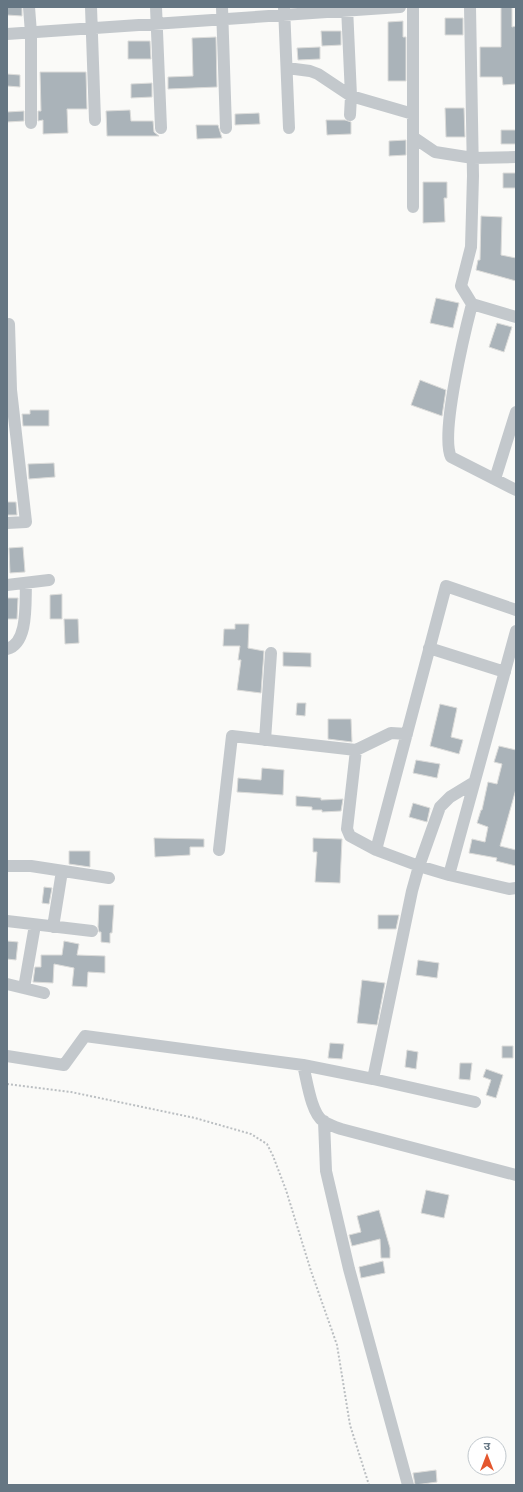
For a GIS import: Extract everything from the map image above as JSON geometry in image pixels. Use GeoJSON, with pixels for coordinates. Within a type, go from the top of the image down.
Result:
{"type":"FeatureCollection","features":[{"type":"Feature","properties":{"kind":"street"},"geometry":{"type":"LineString","coordinates":[[29,7],[31,33],[31,123]]}},
{"type":"Feature","properties":{"kind":"street"},"geometry":{"type":"LineString","coordinates":[[91,7],[95,120]]}},
{"type":"Feature","properties":{"kind":"street"},"geometry":{"type":"LineString","coordinates":[[156,7],[162,128]]}},
{"type":"Feature","properties":{"kind":"street"},"geometry":{"type":"LineString","coordinates":[[222,7],[226,128]]}},
{"type":"Feature","properties":{"kind":"street"},"geometry":{"type":"LineString","coordinates":[[7,34],[223,20],[284,11],[400,7]]}},
{"type":"Feature","properties":{"kind":"street"},"geometry":{"type":"LineString","coordinates":[[413,7],[413,207]]}},
{"type":"Feature","properties":{"kind":"street"},"geometry":{"type":"LineString","coordinates":[[470,7],[473,158],[471,246],[460,286],[472,304],[516,317]]}},
{"type":"Feature","properties":{"kind":"street"},"geometry":{"type":"LineString","coordinates":[[347,9],[351,96],[350,115]]}},
{"type":"Feature","properties":{"kind":"street"},"geometry":{"type":"LineString","coordinates":[[284,11],[289,128]]}},
{"type":"Feature","properties":{"kind":"street"},"geometry":{"type":"LineString","coordinates":[[287,68],[302,69],[318,74],[351,96],[413,114]]}},
{"type":"Feature","properties":{"kind":"street"},"geometry":{"type":"LineString","coordinates":[[413,137],[435,152],[473,158],[516,157]]}},
{"type":"Feature","properties":{"kind":"street"},"geometry":{"type":"LineString","coordinates":[[472,304],[457,362],[448,437],[449,452],[457,461],[516,490]]}},
{"type":"Feature","properties":{"kind":"street"},"geometry":{"type":"LineString","coordinates":[[7,523],[26,522],[9,390],[9,324]]}},
{"type":"Feature","properties":{"kind":"street"},"geometry":{"type":"LineString","coordinates":[[495,479],[516,412]]}},
{"type":"Feature","properties":{"kind":"street"},"geometry":{"type":"LineString","coordinates":[[7,585],[49,580]]}},
{"type":"Feature","properties":{"kind":"street"},"geometry":{"type":"LineString","coordinates":[[7,649],[16,645],[22,634],[26,583]]}},
{"type":"Feature","properties":{"kind":"street"},"geometry":{"type":"LineString","coordinates":[[376,850],[446,586],[516,610]]}},
{"type":"Feature","properties":{"kind":"street"},"geometry":{"type":"LineString","coordinates":[[449,875],[473,783],[516,631]]}},
{"type":"Feature","properties":{"kind":"street"},"geometry":{"type":"LineString","coordinates":[[429,648],[504,672]]}},
{"type":"Feature","properties":{"kind":"street"},"geometry":{"type":"LineString","coordinates":[[265,740],[271,653]]}},
{"type":"Feature","properties":{"kind":"street"},"geometry":{"type":"LineString","coordinates":[[220,850],[232,736],[356,750],[391,733],[407,734]]}},
{"type":"Feature","properties":{"kind":"street"},"geometry":{"type":"LineString","coordinates":[[356,750],[347,829],[350,836],[376,850],[419,866],[449,875],[509,889],[516,888]]}},
{"type":"Feature","properties":{"kind":"street"},"geometry":{"type":"LineString","coordinates":[[373,1078],[412,891],[419,866],[440,807],[450,797],[473,783]]}},
{"type":"Feature","properties":{"kind":"street"},"geometry":{"type":"LineString","coordinates":[[7,866],[31,866],[110,878]]}},
{"type":"Feature","properties":{"kind":"street"},"geometry":{"type":"LineString","coordinates":[[53,927],[62,871]]}},
{"type":"Feature","properties":{"kind":"street"},"geometry":{"type":"LineString","coordinates":[[7,921],[92,931]]}},
{"type":"Feature","properties":{"kind":"street"},"geometry":{"type":"LineString","coordinates":[[24,988],[35,925]]}},
{"type":"Feature","properties":{"kind":"street"},"geometry":{"type":"LineString","coordinates":[[7,984],[44,994]]}},
{"type":"Feature","properties":{"kind":"street"},"geometry":{"type":"LineString","coordinates":[[7,1056],[64,1065],[85,1036],[303,1065],[373,1078],[475,1102]]}},
{"type":"Feature","properties":{"kind":"street"},"geometry":{"type":"LineString","coordinates":[[303,1065],[314,1108],[318,1116],[324,1121],[341,1129],[516,1174]]}},
{"type":"Feature","properties":{"kind":"street"},"geometry":{"type":"LineString","coordinates":[[324,1121],[326,1171],[349,1268],[408,1485]]}},
{"type":"Feature","properties":{"kind":"path"},"geometry":{"type":"LineString","coordinates":[[7,1084],[71,1092],[194,1118],[251,1134],[267,1144],[286,1190],[311,1271],[337,1345],[350,1425],[369,1485]]}},
{"type":"Feature","properties":{"kind":"building"},"geometry":{"type":"Polygon","coordinates":[[[7,7],[22,7],[22,16],[7,15],[7,7]]]}},
{"type":"Feature","properties":{"kind":"building"},"geometry":{"type":"Polygon","coordinates":[[[501,7],[512,7],[512,27],[516,26],[516,84],[503,85],[502,77],[480,77],[480,47],[501,47],[501,7]]]}},
{"type":"Feature","properties":{"kind":"building"},"geometry":{"type":"Polygon","coordinates":[[[445,18],[463,18],[463,35],[445,35],[445,18]]]}},
{"type":"Feature","properties":{"kind":"building"},"geometry":{"type":"Polygon","coordinates":[[[403,21],[403,37],[406,37],[406,81],[388,81],[388,22],[403,21]]]}},
{"type":"Feature","properties":{"kind":"building"},"geometry":{"type":"Polygon","coordinates":[[[321,31],[341,31],[341,45],[322,46],[321,31]]]}},
{"type":"Feature","properties":{"kind":"building"},"geometry":{"type":"Polygon","coordinates":[[[216,37],[217,87],[168,89],[168,77],[193,76],[192,38],[216,37]]]}},
{"type":"Feature","properties":{"kind":"building"},"geometry":{"type":"Polygon","coordinates":[[[128,41],[150,41],[151,59],[128,59],[128,41]]]}},
{"type":"Feature","properties":{"kind":"building"},"geometry":{"type":"Polygon","coordinates":[[[320,47],[320,59],[298,60],[297,48],[320,47]]]}},
{"type":"Feature","properties":{"kind":"building"},"geometry":{"type":"Polygon","coordinates":[[[40,72],[86,72],[87,109],[67,109],[68,133],[43,134],[43,120],[38,121],[38,111],[41,111],[40,72]]]}},
{"type":"Feature","properties":{"kind":"building"},"geometry":{"type":"Polygon","coordinates":[[[7,74],[20,75],[20,87],[7,86],[7,74]]]}},
{"type":"Feature","properties":{"kind":"building"},"geometry":{"type":"Polygon","coordinates":[[[152,83],[152,97],[131,98],[131,84],[152,83]]]}},
{"type":"Feature","properties":{"kind":"building"},"geometry":{"type":"Polygon","coordinates":[[[445,108],[464,108],[465,137],[446,137],[445,108]]]}},
{"type":"Feature","properties":{"kind":"building"},"geometry":{"type":"Polygon","coordinates":[[[130,110],[131,121],[153,121],[154,132],[159,136],[107,136],[106,111],[130,110]]]}},
{"type":"Feature","properties":{"kind":"building"},"geometry":{"type":"Polygon","coordinates":[[[24,111],[24,121],[7,122],[7,112],[24,111]]]}},
{"type":"Feature","properties":{"kind":"building"},"geometry":{"type":"Polygon","coordinates":[[[259,113],[260,124],[235,125],[235,114],[259,113]]]}},
{"type":"Feature","properties":{"kind":"building"},"geometry":{"type":"Polygon","coordinates":[[[326,120],[345,120],[351,122],[351,134],[327,135],[326,120]]]}},
{"type":"Feature","properties":{"kind":"building"},"geometry":{"type":"Polygon","coordinates":[[[196,125],[218,125],[222,138],[197,139],[196,125]]]}},
{"type":"Feature","properties":{"kind":"building"},"geometry":{"type":"Polygon","coordinates":[[[501,130],[516,130],[516,144],[501,144],[501,130]]]}},
{"type":"Feature","properties":{"kind":"building"},"geometry":{"type":"Polygon","coordinates":[[[406,140],[406,155],[389,156],[389,141],[406,140]]]}},
{"type":"Feature","properties":{"kind":"building"},"geometry":{"type":"Polygon","coordinates":[[[503,173],[516,173],[516,188],[503,188],[503,173]]]}},
{"type":"Feature","properties":{"kind":"building"},"geometry":{"type":"Polygon","coordinates":[[[423,182],[447,182],[447,198],[444,198],[445,222],[423,223],[423,182]]]}},
{"type":"Feature","properties":{"kind":"building"},"geometry":{"type":"Polygon","coordinates":[[[481,216],[502,217],[501,255],[516,258],[516,281],[476,270],[478,260],[480,260],[481,216]]]}},
{"type":"Feature","properties":{"kind":"building"},"geometry":{"type":"Polygon","coordinates":[[[436,298],[459,303],[453,328],[430,323],[436,298]]]}},
{"type":"Feature","properties":{"kind":"building"},"geometry":{"type":"Polygon","coordinates":[[[497,323],[512,327],[504,352],[489,347],[497,323]]]}},
{"type":"Feature","properties":{"kind":"building"},"geometry":{"type":"Polygon","coordinates":[[[420,380],[446,390],[442,416],[411,405],[420,380]]]}},
{"type":"Feature","properties":{"kind":"building"},"geometry":{"type":"Polygon","coordinates":[[[30,410],[49,410],[49,426],[23,426],[22,414],[30,414],[30,410]]]}},
{"type":"Feature","properties":{"kind":"building"},"geometry":{"type":"Polygon","coordinates":[[[54,463],[55,477],[29,479],[28,464],[54,463]]]}},
{"type":"Feature","properties":{"kind":"building"},"geometry":{"type":"Polygon","coordinates":[[[7,502],[16,502],[17,515],[7,515],[7,502]]]}},
{"type":"Feature","properties":{"kind":"building"},"geometry":{"type":"Polygon","coordinates":[[[23,547],[25,572],[10,573],[9,548],[23,547]]]}},
{"type":"Feature","properties":{"kind":"building"},"geometry":{"type":"Polygon","coordinates":[[[62,594],[62,619],[50,619],[50,595],[62,594]]]}},
{"type":"Feature","properties":{"kind":"building"},"geometry":{"type":"Polygon","coordinates":[[[7,598],[18,598],[17,619],[7,619],[7,598]]]}},
{"type":"Feature","properties":{"kind":"building"},"geometry":{"type":"Polygon","coordinates":[[[64,619],[78,619],[79,643],[65,644],[64,619]]]}},
{"type":"Feature","properties":{"kind":"building"},"geometry":{"type":"Polygon","coordinates":[[[235,624],[249,624],[248,648],[264,651],[261,693],[237,690],[241,660],[238,660],[240,646],[223,646],[224,629],[235,629],[235,624]]]}},
{"type":"Feature","properties":{"kind":"building"},"geometry":{"type":"Polygon","coordinates":[[[283,652],[311,653],[311,667],[283,666],[283,652]]]}},
{"type":"Feature","properties":{"kind":"building"},"geometry":{"type":"Polygon","coordinates":[[[297,703],[306,703],[305,716],[296,715],[297,703]]]}},
{"type":"Feature","properties":{"kind":"building"},"geometry":{"type":"Polygon","coordinates":[[[440,704],[457,708],[451,737],[463,740],[459,754],[430,746],[440,704]]]}},
{"type":"Feature","properties":{"kind":"building"},"geometry":{"type":"Polygon","coordinates":[[[328,719],[351,719],[352,742],[328,739],[328,719]]]}},
{"type":"Feature","properties":{"kind":"building"},"geometry":{"type":"Polygon","coordinates":[[[499,746],[516,750],[516,789],[500,846],[516,850],[516,866],[496,861],[497,858],[469,853],[472,839],[485,842],[488,827],[477,823],[482,810],[488,782],[497,784],[502,764],[494,762],[499,746]]]}},
{"type":"Feature","properties":{"kind":"building"},"geometry":{"type":"Polygon","coordinates":[[[416,760],[440,764],[437,778],[413,773],[416,760]]]}},
{"type":"Feature","properties":{"kind":"building"},"geometry":{"type":"Polygon","coordinates":[[[262,768],[284,770],[283,795],[237,792],[238,778],[261,780],[262,768]]]}},
{"type":"Feature","properties":{"kind":"building"},"geometry":{"type":"Polygon","coordinates":[[[296,796],[321,798],[321,800],[343,799],[341,811],[322,812],[322,810],[312,810],[312,807],[296,806],[296,796]]]}},
{"type":"Feature","properties":{"kind":"building"},"geometry":{"type":"Polygon","coordinates":[[[413,803],[430,808],[427,822],[409,817],[413,803]]]}},
{"type":"Feature","properties":{"kind":"building"},"geometry":{"type":"Polygon","coordinates":[[[154,838],[204,839],[204,847],[190,847],[190,855],[155,857],[154,838]]]}},
{"type":"Feature","properties":{"kind":"building"},"geometry":{"type":"Polygon","coordinates":[[[313,838],[342,839],[340,883],[315,882],[317,852],[313,852],[313,838]]]}},
{"type":"Feature","properties":{"kind":"building"},"geometry":{"type":"Polygon","coordinates":[[[69,851],[90,851],[90,867],[69,864],[69,851]]]}},
{"type":"Feature","properties":{"kind":"building"},"geometry":{"type":"Polygon","coordinates":[[[44,887],[52,888],[49,904],[42,903],[44,887]]]}},
{"type":"Feature","properties":{"kind":"building"},"geometry":{"type":"Polygon","coordinates":[[[99,905],[114,905],[110,943],[101,942],[101,932],[99,932],[98,927],[99,905]]]}},
{"type":"Feature","properties":{"kind":"building"},"geometry":{"type":"Polygon","coordinates":[[[378,915],[399,915],[396,929],[378,929],[378,915]]]}},
{"type":"Feature","properties":{"kind":"building"},"geometry":{"type":"Polygon","coordinates":[[[7,941],[18,942],[16,960],[7,959],[7,941]]]}},
{"type":"Feature","properties":{"kind":"building"},"geometry":{"type":"Polygon","coordinates":[[[64,941],[79,944],[77,955],[105,956],[105,973],[88,972],[87,987],[72,986],[74,968],[54,964],[53,983],[33,982],[35,967],[41,967],[41,955],[62,955],[64,941]]]}},
{"type":"Feature","properties":{"kind":"building"},"geometry":{"type":"Polygon","coordinates":[[[418,960],[439,963],[437,978],[416,975],[418,960]]]}},
{"type":"Feature","properties":{"kind":"building"},"geometry":{"type":"Polygon","coordinates":[[[362,980],[385,983],[377,1025],[357,1023],[362,980]]]}},
{"type":"Feature","properties":{"kind":"building"},"geometry":{"type":"Polygon","coordinates":[[[330,1043],[344,1044],[342,1059],[328,1058],[330,1043]]]}},
{"type":"Feature","properties":{"kind":"building"},"geometry":{"type":"Polygon","coordinates":[[[502,1046],[513,1046],[513,1058],[502,1058],[502,1046]]]}},
{"type":"Feature","properties":{"kind":"building"},"geometry":{"type":"Polygon","coordinates":[[[407,1050],[418,1052],[416,1069],[405,1067],[407,1050]]]}},
{"type":"Feature","properties":{"kind":"building"},"geometry":{"type":"Polygon","coordinates":[[[460,1063],[472,1063],[470,1080],[459,1079],[460,1063]]]}},
{"type":"Feature","properties":{"kind":"building"},"geometry":{"type":"Polygon","coordinates":[[[486,1069],[503,1075],[496,1098],[486,1095],[491,1080],[483,1077],[486,1069]]]}},
{"type":"Feature","properties":{"kind":"building"},"geometry":{"type":"Polygon","coordinates":[[[426,1190],[449,1195],[444,1218],[421,1213],[426,1190]]]}},
{"type":"Feature","properties":{"kind":"building"},"geometry":{"type":"Polygon","coordinates":[[[379,1210],[390,1248],[390,1258],[381,1258],[380,1239],[352,1246],[349,1235],[361,1232],[357,1216],[379,1210]]]}},
{"type":"Feature","properties":{"kind":"building"},"geometry":{"type":"Polygon","coordinates":[[[383,1261],[385,1273],[361,1278],[359,1267],[383,1261]]]}},
{"type":"Feature","properties":{"kind":"building"},"geometry":{"type":"Polygon","coordinates":[[[436,1470],[437,1482],[415,1485],[413,1473],[436,1470]]]}}]}
